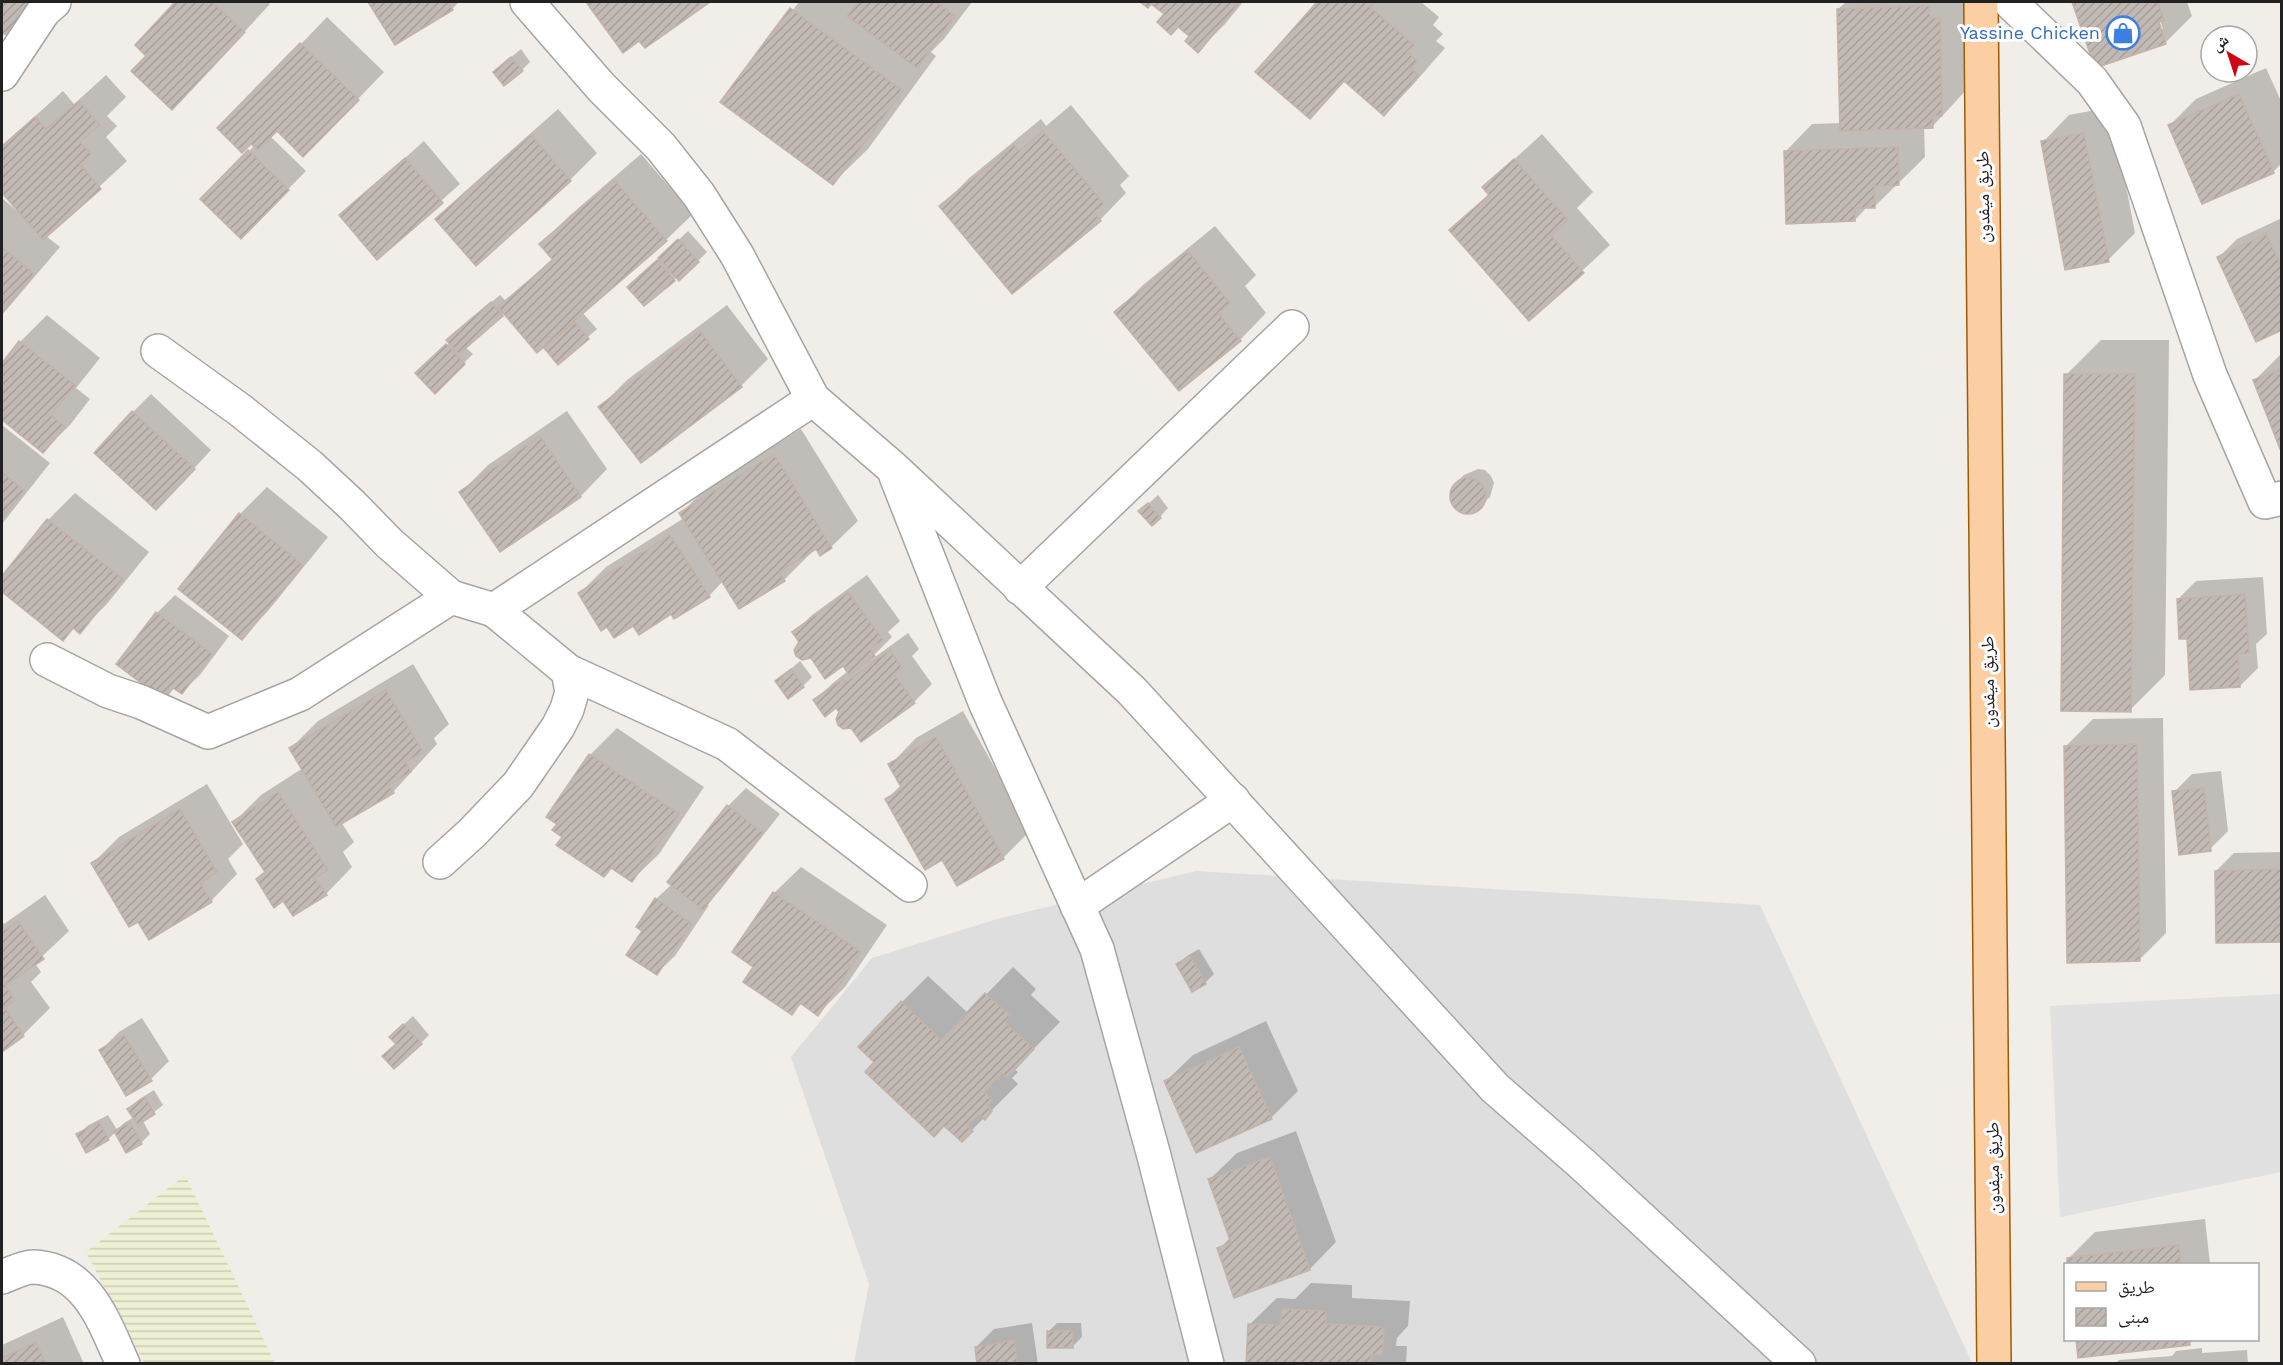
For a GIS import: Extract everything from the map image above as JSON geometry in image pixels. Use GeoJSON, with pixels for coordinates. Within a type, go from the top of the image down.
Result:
{"type":"FeatureCollection","features":[{"type":"Feature","properties":{"kind":"main road","name":"طريق ميفدون"},"geometry":{"type":"LineString","coordinates":[[1981,2],[1994,1364]]}},
{"type":"Feature","properties":{"kind":"street"},"geometry":{"type":"LineString","coordinates":[[2,72],[43,12],[54,2]]}},
{"type":"Feature","properties":{"kind":"street"},"geometry":{"type":"LineString","coordinates":[[527,2],[601,87],[661,147],[699,195],[737,255],[813,399],[893,468],[1131,691],[1495,1088],[1590,1171],[1799,1364]]}},
{"type":"Feature","properties":{"kind":"street"},"geometry":{"type":"LineString","coordinates":[[2010,2],[2092,81],[2124,126],[2210,375],[2265,502],[2282,498]]}},
{"type":"Feature","properties":{"kind":"street"},"geometry":{"type":"LineString","coordinates":[[1020,588],[1292,327]]}},
{"type":"Feature","properties":{"kind":"street"},"geometry":{"type":"LineString","coordinates":[[158,351],[240,410],[310,466],[389,543],[451,597],[494,610],[568,671],[727,744],[910,885]]}},
{"type":"Feature","properties":{"kind":"street"},"geometry":{"type":"LineString","coordinates":[[494,610],[813,399]]}},
{"type":"Feature","properties":{"kind":"street"},"geometry":{"type":"LineString","coordinates":[[893,468],[985,702],[1097,949],[1154,1156],[1207,1364]]}},
{"type":"Feature","properties":{"kind":"street"},"geometry":{"type":"LineString","coordinates":[[47,660],[108,691],[141,702],[208,732],[300,694],[451,597]]}},
{"type":"Feature","properties":{"kind":"street"},"geometry":{"type":"LineString","coordinates":[[440,862],[472,833],[518,785],[558,727],[572,692],[568,671]]}},
{"type":"Feature","properties":{"kind":"street"},"geometry":{"type":"LineString","coordinates":[[1077,906],[1233,800]]}},
{"type":"Feature","properties":{"kind":"street"},"geometry":{"type":"LineString","coordinates":[[2,1277],[31,1267],[63,1273],[96,1304],[123,1364]]}},
{"type":"Feature","properties":{"kind":"shaded area"},"geometry":{"type":"Polygon","coordinates":[[[1196,871],[1760,905],[1972,1363],[854,1363],[869,1284],[791,1057],[872,958],[997,919],[1196,871]]]}},
{"type":"Feature","properties":{"kind":"shaded area"},"geometry":{"type":"Polygon","coordinates":[[[2281,994],[2281,1172],[2060,1217],[2050,1006],[2281,994]]]}},
{"type":"Feature","properties":{"kind":"green space"},"geometry":{"type":"Polygon","coordinates":[[[185,1175],[275,1363],[144,1363],[86,1252],[185,1175]]]}},
{"type":"Feature","properties":{"kind":"building"},"geometry":{"type":"Polygon","coordinates":[[[2,2],[31,2],[15,38],[2,33],[2,2]]]}},
{"type":"Feature","properties":{"kind":"building"},"geometry":{"type":"Polygon","coordinates":[[[175,2],[212,2],[245,32],[172,110],[131,71],[146,56],[135,45],[175,2]]]}},
{"type":"Feature","properties":{"kind":"building"},"geometry":{"type":"Polygon","coordinates":[[[368,2],[448,2],[453,10],[395,45],[368,2]]]}},
{"type":"Feature","properties":{"kind":"building"},"geometry":{"type":"Polygon","coordinates":[[[586,2],[710,2],[645,48],[639,41],[623,53],[586,2]]]}},
{"type":"Feature","properties":{"kind":"building"},"geometry":{"type":"Polygon","coordinates":[[[858,2],[936,2],[955,16],[917,68],[847,16],[858,2]]]}},
{"type":"Feature","properties":{"kind":"building"},"geometry":{"type":"Polygon","coordinates":[[[1140,2],[1239,3],[1198,53],[1185,41],[1189,36],[1178,27],[1171,35],[1157,22],[1164,14],[1151,4],[1148,8],[1140,2]]]}},
{"type":"Feature","properties":{"kind":"building"},"geometry":{"type":"Polygon","coordinates":[[[1317,2],[1375,2],[1370,7],[1414,45],[1407,52],[1417,61],[1411,68],[1419,75],[1384,116],[1344,81],[1310,119],[1255,72],[1317,2]]]}},
{"type":"Feature","properties":{"kind":"building","name":"Yassine Chicken"},"geometry":{"type":"Polygon","coordinates":[[[2072,2],[2158,2],[2164,20],[2159,22],[2166,44],[2095,68],[2072,2]]]}},
{"type":"Feature","properties":{"kind":"building"},"geometry":{"type":"Polygon","coordinates":[[[1929,6],[1930,18],[1940,18],[1942,116],[1933,116],[1933,128],[1840,131],[1837,9],[1929,6]]]}},
{"type":"Feature","properties":{"kind":"building"},"geometry":{"type":"Polygon","coordinates":[[[790,8],[903,91],[833,185],[720,102],[790,8]]]}},
{"type":"Feature","properties":{"kind":"building"},"geometry":{"type":"Polygon","coordinates":[[[300,43],[359,100],[303,157],[277,131],[258,150],[251,144],[242,153],[217,128],[300,43]]]}},
{"type":"Feature","properties":{"kind":"building"},"geometry":{"type":"Polygon","coordinates":[[[511,57],[523,71],[504,86],[493,72],[511,57]]]}},
{"type":"Feature","properties":{"kind":"building"},"geometry":{"type":"Polygon","coordinates":[[[2239,94],[2274,173],[2202,204],[2168,125],[2239,94]]]}},
{"type":"Feature","properties":{"kind":"building"},"geometry":{"type":"Polygon","coordinates":[[[79,101],[100,125],[80,142],[91,154],[80,164],[101,189],[43,240],[2,193],[2,146],[35,117],[46,129],[79,101]]]}},
{"type":"Feature","properties":{"kind":"building"},"geometry":{"type":"Polygon","coordinates":[[[1043,131],[1104,204],[1094,212],[1101,221],[1012,294],[939,206],[1014,145],[1019,151],[1043,131]]]}},
{"type":"Feature","properties":{"kind":"building"},"geometry":{"type":"Polygon","coordinates":[[[2084,133],[2109,262],[2065,270],[2041,141],[2084,133]]]}},
{"type":"Feature","properties":{"kind":"building"},"geometry":{"type":"Polygon","coordinates":[[[531,135],[571,181],[476,266],[435,219],[531,135]]]}},
{"type":"Feature","properties":{"kind":"building"},"geometry":{"type":"Polygon","coordinates":[[[1898,147],[1899,185],[1874,186],[1875,208],[1855,208],[1855,221],[1786,224],[1784,151],[1898,147]]]}},
{"type":"Feature","properties":{"kind":"building"},"geometry":{"type":"Polygon","coordinates":[[[248,150],[289,190],[241,239],[200,199],[248,150]]]}},
{"type":"Feature","properties":{"kind":"building"},"geometry":{"type":"Polygon","coordinates":[[[405,158],[443,203],[377,260],[339,215],[405,158]]]}},
{"type":"Feature","properties":{"kind":"building"},"geometry":{"type":"Polygon","coordinates":[[[1514,159],[1568,220],[1551,235],[1584,273],[1529,321],[1449,230],[1489,195],[1482,187],[1514,159]]]}},
{"type":"Feature","properties":{"kind":"building"},"geometry":{"type":"Polygon","coordinates":[[[614,180],[667,241],[537,353],[498,307],[553,260],[539,244],[614,180]]]}},
{"type":"Feature","properties":{"kind":"building"},"geometry":{"type":"Polygon","coordinates":[[[2266,234],[2282,268],[2282,330],[2256,342],[2217,257],[2266,234]]]}},
{"type":"Feature","properties":{"kind":"building"},"geometry":{"type":"Polygon","coordinates":[[[678,239],[699,262],[679,281],[658,258],[678,239]]]}},
{"type":"Feature","properties":{"kind":"building"},"geometry":{"type":"Polygon","coordinates":[[[2,247],[34,274],[2,313],[2,247]]]}},
{"type":"Feature","properties":{"kind":"building"},"geometry":{"type":"Polygon","coordinates":[[[1188,251],[1230,303],[1218,313],[1241,341],[1179,391],[1114,312],[1188,251]]]}},
{"type":"Feature","properties":{"kind":"building"},"geometry":{"type":"Polygon","coordinates":[[[657,260],[675,281],[644,306],[627,287],[657,260]]]}},
{"type":"Feature","properties":{"kind":"building"},"geometry":{"type":"Polygon","coordinates":[[[491,302],[503,316],[459,354],[446,340],[491,302]]]}},
{"type":"Feature","properties":{"kind":"building"},"geometry":{"type":"Polygon","coordinates":[[[575,322],[589,339],[558,365],[544,348],[575,322]]]}},
{"type":"Feature","properties":{"kind":"building"},"geometry":{"type":"Polygon","coordinates":[[[700,331],[742,387],[641,463],[598,407],[700,331]]]}},
{"type":"Feature","properties":{"kind":"building"},"geometry":{"type":"Polygon","coordinates":[[[19,341],[75,385],[51,415],[65,427],[43,453],[2,420],[2,363],[19,341]]]}},
{"type":"Feature","properties":{"kind":"building"},"geometry":{"type":"Polygon","coordinates":[[[446,344],[465,364],[435,394],[415,373],[446,344]]]}},
{"type":"Feature","properties":{"kind":"building"},"geometry":{"type":"Polygon","coordinates":[[[2282,369],[2282,454],[2253,380],[2282,369]]]}},
{"type":"Feature","properties":{"kind":"building"},"geometry":{"type":"Polygon","coordinates":[[[2064,374],[2135,374],[2131,712],[2061,711],[2064,374]]]}},
{"type":"Feature","properties":{"kind":"building"},"geometry":{"type":"Polygon","coordinates":[[[132,411],[195,469],[156,510],[94,453],[132,411]]]}},
{"type":"Feature","properties":{"kind":"building"},"geometry":{"type":"Polygon","coordinates":[[[540,436],[581,497],[500,552],[459,492],[540,436]]]}},
{"type":"Feature","properties":{"kind":"building"},"geometry":{"type":"Polygon","coordinates":[[[774,454],[832,548],[820,556],[816,549],[779,572],[785,581],[739,609],[679,513],[774,454]]]}},
{"type":"Feature","properties":{"kind":"building"},"geometry":{"type":"Polygon","coordinates":[[[2,472],[24,490],[2,519],[2,472]]]}},
{"type":"Feature","properties":{"kind":"building"},"geometry":{"type":"Polygon","coordinates":[[[1468,478],[1481,483],[1486,496],[1481,509],[1468,514],[1455,509],[1450,496],[1455,483],[1468,478]]]}},
{"type":"Feature","properties":{"kind":"building"},"geometry":{"type":"Polygon","coordinates":[[[1148,503],[1161,518],[1152,526],[1138,511],[1148,503]]]}},
{"type":"Feature","properties":{"kind":"building"},"geometry":{"type":"Polygon","coordinates":[[[239,513],[303,565],[242,640],[178,589],[239,513]]]}},
{"type":"Feature","properties":{"kind":"building"},"geometry":{"type":"Polygon","coordinates":[[[47,519],[123,579],[80,634],[73,628],[63,641],[2,592],[2,576],[47,519]]]}},
{"type":"Feature","properties":{"kind":"building"},"geometry":{"type":"Polygon","coordinates":[[[670,535],[710,597],[674,619],[671,614],[639,635],[633,626],[614,638],[607,627],[601,631],[578,593],[670,535]]]}},
{"type":"Feature","properties":{"kind":"building"},"geometry":{"type":"Polygon","coordinates":[[[848,592],[883,640],[870,649],[875,656],[849,675],[843,666],[825,679],[811,658],[802,660],[796,656],[794,650],[799,642],[792,632],[848,592]]]}},
{"type":"Feature","properties":{"kind":"building"},"geometry":{"type":"Polygon","coordinates":[[[2245,594],[2249,653],[2238,654],[2240,687],[2190,690],[2187,639],[2179,639],[2177,599],[2245,594]]]}},
{"type":"Feature","properties":{"kind":"building"},"geometry":{"type":"Polygon","coordinates":[[[156,612],[212,654],[182,694],[173,688],[164,700],[116,664],[156,612]]]}},
{"type":"Feature","properties":{"kind":"building"},"geometry":{"type":"Polygon","coordinates":[[[890,650],[902,668],[894,674],[915,703],[861,742],[851,728],[843,729],[838,725],[836,719],[839,712],[836,708],[825,717],[813,700],[843,679],[846,682],[890,650]]]}},
{"type":"Feature","properties":{"kind":"building"},"geometry":{"type":"Polygon","coordinates":[[[791,669],[804,687],[788,699],[775,681],[791,669]]]}},
{"type":"Feature","properties":{"kind":"building"},"geometry":{"type":"Polygon","coordinates":[[[386,690],[423,752],[406,762],[411,772],[389,785],[394,793],[336,827],[289,748],[386,690]]]}},
{"type":"Feature","properties":{"kind":"building"},"geometry":{"type":"Polygon","coordinates":[[[936,737],[1004,859],[957,886],[942,860],[925,870],[885,799],[902,789],[888,764],[936,737]]]}},
{"type":"Feature","properties":{"kind":"building"},"geometry":{"type":"Polygon","coordinates":[[[2137,744],[2140,961],[2067,963],[2064,746],[2137,744]]]}},
{"type":"Feature","properties":{"kind":"building"},"geometry":{"type":"Polygon","coordinates":[[[589,754],[679,814],[632,882],[611,868],[604,877],[556,845],[562,837],[552,830],[557,824],[546,817],[589,754]]]}},
{"type":"Feature","properties":{"kind":"building"},"geometry":{"type":"Polygon","coordinates":[[[2204,788],[2211,851],[2179,855],[2172,791],[2204,788]]]}},
{"type":"Feature","properties":{"kind":"building"},"geometry":{"type":"Polygon","coordinates":[[[278,792],[328,870],[315,878],[327,895],[293,916],[283,901],[274,908],[256,879],[265,872],[232,822],[278,792]]]}},
{"type":"Feature","properties":{"kind":"building"},"geometry":{"type":"Polygon","coordinates":[[[727,805],[763,833],[703,910],[667,882],[727,805]]]}},
{"type":"Feature","properties":{"kind":"building"},"geometry":{"type":"Polygon","coordinates":[[[180,809],[217,872],[200,883],[212,902],[149,940],[138,922],[129,927],[91,863],[180,809]]]}},
{"type":"Feature","properties":{"kind":"building"},"geometry":{"type":"Polygon","coordinates":[[[2282,869],[2282,942],[2216,943],[2215,871],[2282,869]]]}},
{"type":"Feature","properties":{"kind":"building"},"geometry":{"type":"Polygon","coordinates":[[[773,892],[861,952],[818,1016],[800,1003],[792,1015],[743,982],[753,967],[732,952],[773,892]]]}},
{"type":"Feature","properties":{"kind":"building"},"geometry":{"type":"Polygon","coordinates":[[[655,898],[692,924],[657,975],[626,955],[642,931],[636,927],[655,898]]]}},
{"type":"Feature","properties":{"kind":"building"},"geometry":{"type":"Polygon","coordinates":[[[18,921],[44,959],[5,985],[15,1000],[4,1007],[24,1036],[2,1052],[2,932],[18,921]]]}},
{"type":"Feature","properties":{"kind":"building"},"geometry":{"type":"Polygon","coordinates":[[[1190,956],[1206,984],[1192,992],[1176,964],[1190,956]]]}},
{"type":"Feature","properties":{"kind":"building"},"geometry":{"type":"Polygon","coordinates":[[[985,993],[1010,1016],[1005,1022],[1034,1049],[1007,1078],[1002,1073],[984,1092],[992,1100],[987,1106],[992,1111],[985,1120],[979,1114],[967,1126],[973,1131],[962,1142],[944,1126],[934,1137],[865,1072],[874,1062],[858,1047],[901,1001],[941,1040],[985,993]]]}},
{"type":"Feature","properties":{"kind":"building"},"geometry":{"type":"Polygon","coordinates":[[[403,1024],[422,1044],[394,1069],[382,1056],[396,1044],[389,1037],[403,1024]]]}},
{"type":"Feature","properties":{"kind":"building"},"geometry":{"type":"Polygon","coordinates":[[[124,1035],[152,1081],[126,1096],[99,1050],[124,1035]]]}},
{"type":"Feature","properties":{"kind":"building"},"geometry":{"type":"Polygon","coordinates":[[[1239,1047],[1272,1119],[1196,1153],[1164,1081],[1239,1047]]]}},
{"type":"Feature","properties":{"kind":"building"},"geometry":{"type":"Polygon","coordinates":[[[145,1097],[155,1114],[138,1125],[127,1109],[145,1097]]]}},
{"type":"Feature","properties":{"kind":"building"},"geometry":{"type":"Polygon","coordinates":[[[99,1122],[109,1140],[86,1153],[76,1134],[99,1122]]]}},
{"type":"Feature","properties":{"kind":"building"},"geometry":{"type":"Polygon","coordinates":[[[130,1122],[142,1144],[126,1153],[114,1131],[130,1122]]]}},
{"type":"Feature","properties":{"kind":"building"},"geometry":{"type":"Polygon","coordinates":[[[1270,1157],[1310,1270],[1234,1298],[1217,1248],[1231,1243],[1208,1179],[1270,1157]]]}},
{"type":"Feature","properties":{"kind":"building"},"geometry":{"type":"Polygon","coordinates":[[[2179,1245],[2181,1263],[2067,1263],[2067,1258],[2179,1245]]]}},
{"type":"Feature","properties":{"kind":"building"},"geometry":{"type":"Polygon","coordinates":[[[1282,1309],[1326,1311],[1326,1324],[1384,1327],[1382,1355],[1371,1354],[1371,1364],[1246,1364],[1248,1324],[1281,1325],[1282,1309]]]}},
{"type":"Feature","properties":{"kind":"building"},"geometry":{"type":"Polygon","coordinates":[[[1047,1331],[1073,1331],[1073,1348],[1047,1348],[1047,1331]]]}},
{"type":"Feature","properties":{"kind":"building"},"geometry":{"type":"Polygon","coordinates":[[[1014,1340],[1018,1364],[977,1364],[975,1347],[1014,1340]]]}},
{"type":"Feature","properties":{"kind":"building"},"geometry":{"type":"Polygon","coordinates":[[[2076,1341],[2190,1341],[2190,1345],[2078,1358],[2076,1341]]]}},
{"type":"Feature","properties":{"kind":"building"},"geometry":{"type":"Polygon","coordinates":[[[36,1342],[46,1364],[2,1364],[2,1358],[36,1342]]]}},
{"type":"Feature","properties":{"kind":"place","name":"Yassine Chicken"},"geometry":{"type":"Point","coordinates":[2123,33]}}]}
